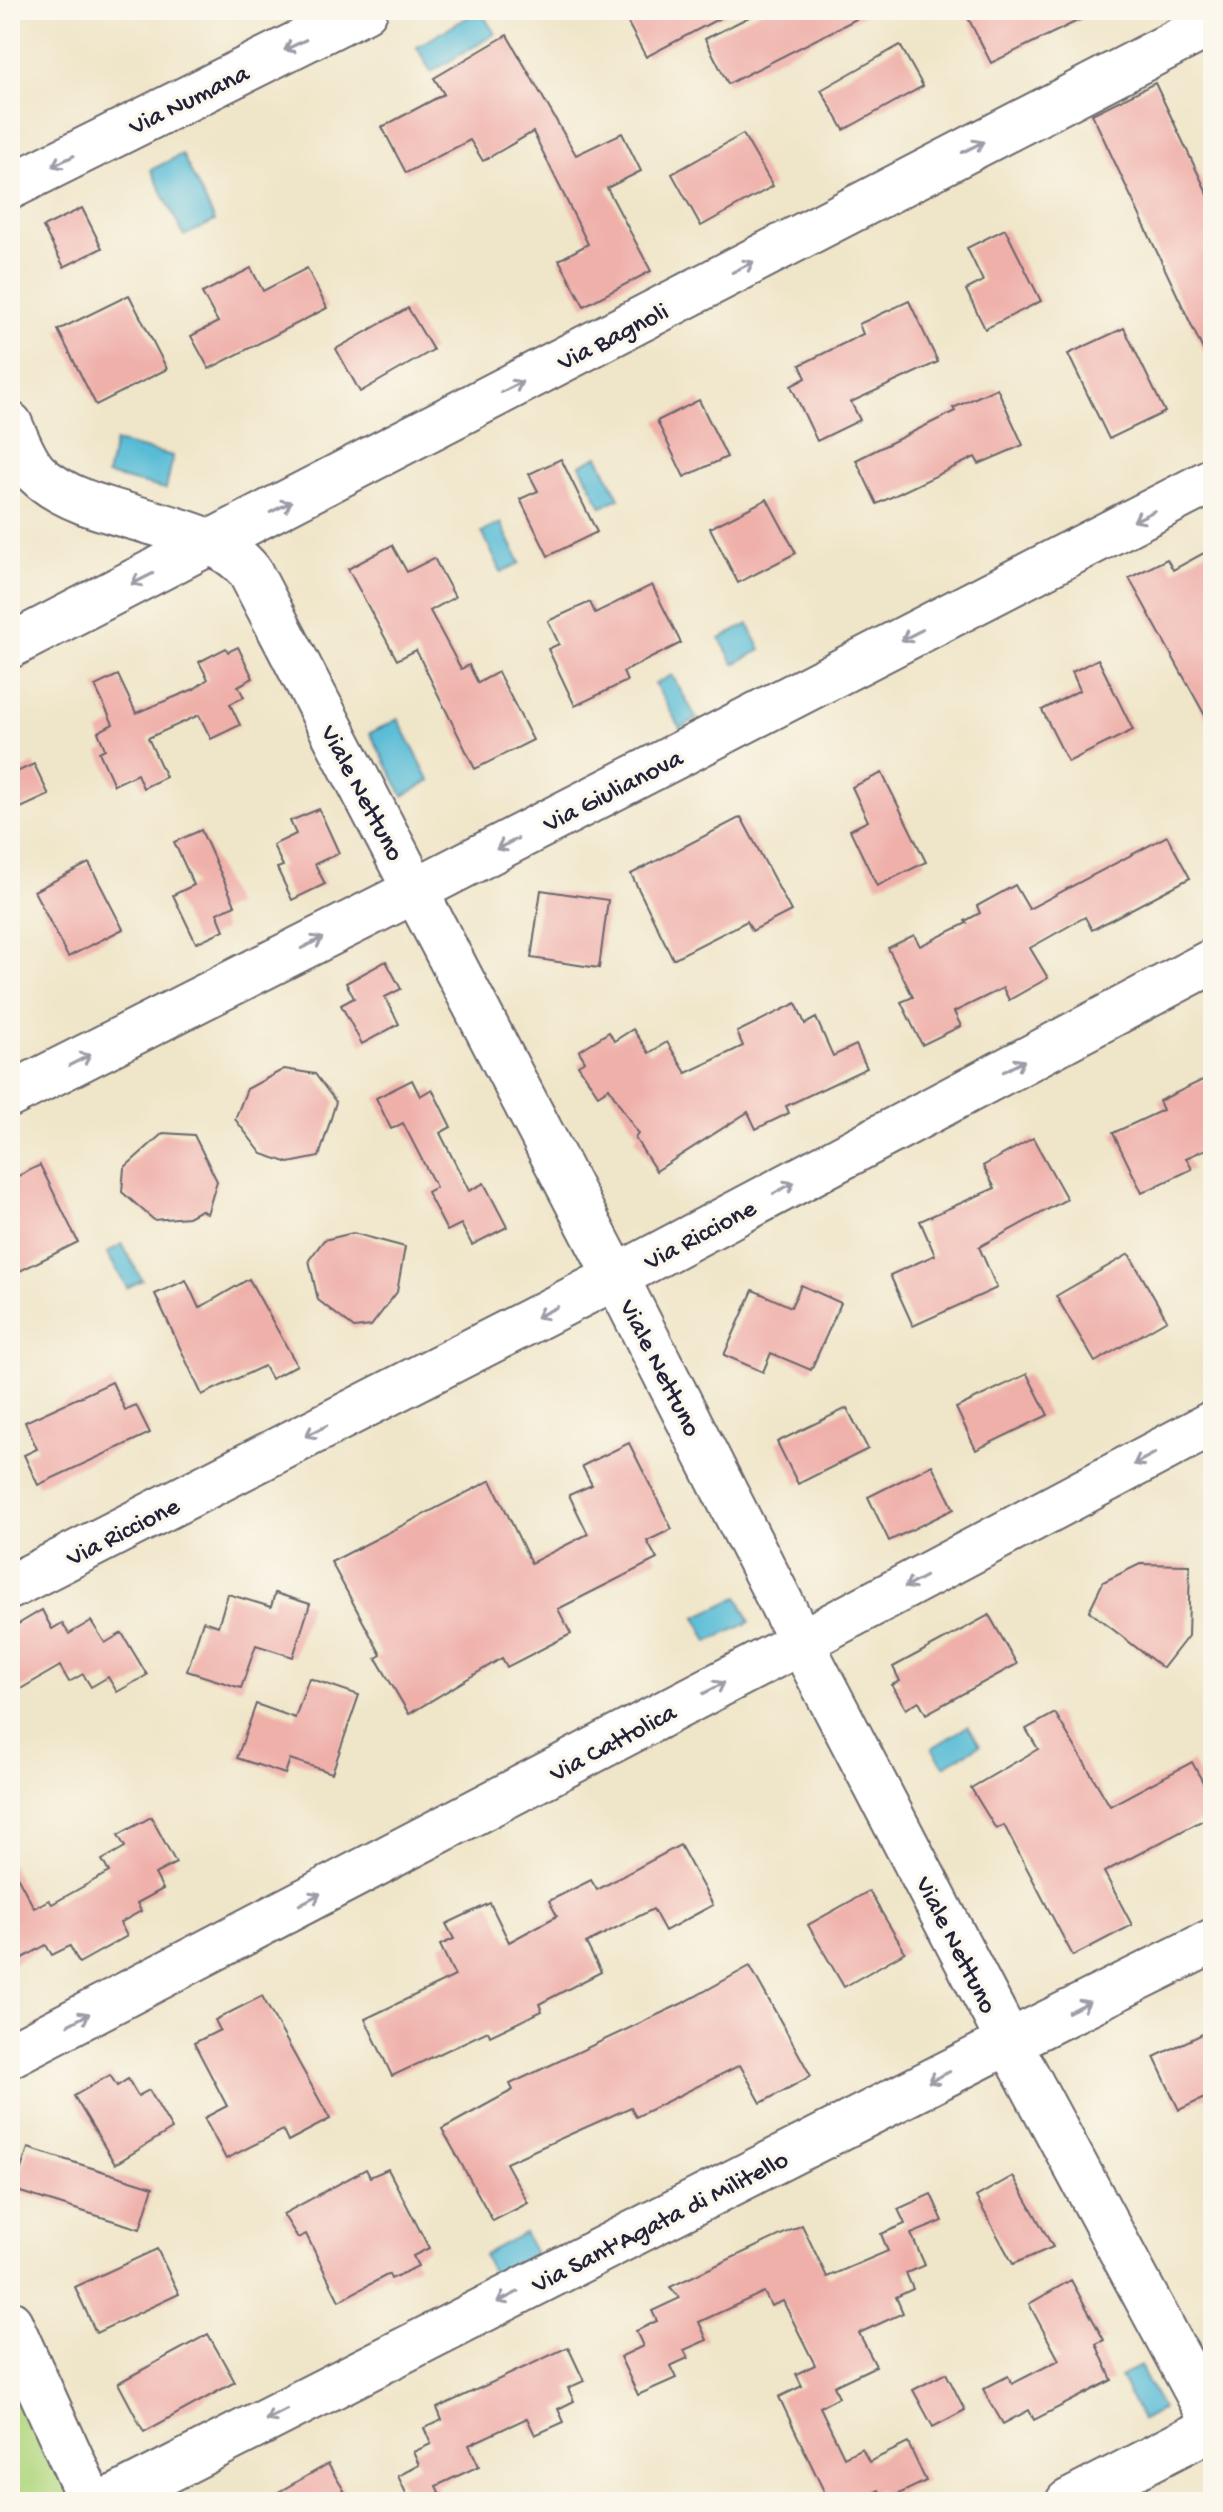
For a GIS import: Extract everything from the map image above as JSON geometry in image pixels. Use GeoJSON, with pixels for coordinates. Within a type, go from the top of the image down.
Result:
{"type":"FeatureCollection","features":[{"type":"Feature","properties":{"kind":"street","name":"Via Numana"},"geometry":{"type":"LineString","coordinates":[[10,187],[365,10]]}},
{"type":"Feature","properties":{"kind":"street","name":"Via Bagnoli"},"geometry":{"type":"LineString","coordinates":[[10,646],[1209,23]]}},
{"type":"Feature","properties":{"kind":"street","name":"Viale Nettuno"},"geometry":{"type":"LineString","coordinates":[[10,424],[35,472],[58,489],[93,504],[212,543],[238,559],[250,572],[616,1277],[801,1642],[1009,2042],[1213,2424]]}},
{"type":"Feature","properties":{"kind":"street","name":"Via Giulianova"},"geometry":{"type":"LineString","coordinates":[[10,1095],[1213,480]]}},
{"type":"Feature","properties":{"kind":"street","name":"Via Riccione"},"geometry":{"type":"LineString","coordinates":[[10,1587],[616,1277],[1213,961]]}},
{"type":"Feature","properties":{"kind":"street","name":"Via Cattolica"},"geometry":{"type":"LineString","coordinates":[[10,2055],[1213,1423]]}},
{"type":"Feature","properties":{"kind":"street","name":"Via Sant'Agata di Militello"},"geometry":{"type":"LineString","coordinates":[[106,2502],[1213,1941]]}},
{"type":"Feature","properties":{"kind":"street"},"geometry":{"type":"LineString","coordinates":[[10,2323],[91,2502]]}},
{"type":"Feature","properties":{"kind":"street"},"geometry":{"type":"LineString","coordinates":[[1068,2502],[1213,2424]]}},
{"type":"Feature","properties":{"kind":"green space"},"geometry":{"type":"Polygon","coordinates":[[[10,2328],[87,2502],[10,2502],[10,2328]]]}},
{"type":"Feature","properties":{"kind":"water"},"geometry":{"type":"Polygon","coordinates":[[[480,10],[495,34],[431,72],[417,47],[480,10]]]}},
{"type":"Feature","properties":{"kind":"water"},"geometry":{"type":"Polygon","coordinates":[[[182,154],[215,221],[184,236],[151,170],[182,154]]]}},
{"type":"Feature","properties":{"kind":"water"},"geometry":{"type":"Polygon","coordinates":[[[115,442],[173,456],[166,489],[107,475],[115,442]]]}},
{"type":"Feature","properties":{"kind":"water"},"geometry":{"type":"Polygon","coordinates":[[[598,456],[619,498],[602,507],[580,465],[598,456]]]}},
{"type":"Feature","properties":{"kind":"water"},"geometry":{"type":"Polygon","coordinates":[[[501,523],[520,563],[501,572],[482,532],[501,523]]]}},
{"type":"Feature","properties":{"kind":"water"},"geometry":{"type":"Polygon","coordinates":[[[748,624],[761,650],[734,664],[720,639],[748,624]]]}},
{"type":"Feature","properties":{"kind":"water"},"geometry":{"type":"Polygon","coordinates":[[[672,675],[697,719],[680,728],[655,684],[672,675]]]}},
{"type":"Feature","properties":{"kind":"water"},"geometry":{"type":"Polygon","coordinates":[[[398,719],[430,781],[403,796],[370,733],[398,719]]]}},
{"type":"Feature","properties":{"kind":"water"},"geometry":{"type":"Polygon","coordinates":[[[122,1244],[142,1280],[127,1288],[107,1253],[122,1244]]]}},
{"type":"Feature","properties":{"kind":"water"},"geometry":{"type":"Polygon","coordinates":[[[738,1597],[750,1622],[708,1642],[696,1617],[738,1597]]]}},
{"type":"Feature","properties":{"kind":"water"},"geometry":{"type":"Polygon","coordinates":[[[968,1726],[980,1745],[944,1766],[932,1748],[968,1726]]]}},
{"type":"Feature","properties":{"kind":"water"},"geometry":{"type":"Polygon","coordinates":[[[524,2233],[536,2255],[495,2277],[483,2255],[524,2233]]]}},
{"type":"Feature","properties":{"kind":"water"},"geometry":{"type":"Polygon","coordinates":[[[1140,2366],[1162,2409],[1142,2420],[1120,2377],[1140,2366]]]}},
{"type":"Feature","properties":{"kind":"building"},"geometry":{"type":"Polygon","coordinates":[[[621,10],[735,10],[646,57],[621,10]]]}},
{"type":"Feature","properties":{"kind":"building"},"geometry":{"type":"Polygon","coordinates":[[[763,10],[874,10],[728,84],[705,39],[763,10]]]}},
{"type":"Feature","properties":{"kind":"building"},"geometry":{"type":"Polygon","coordinates":[[[964,10],[1100,10],[991,63],[964,10]]]}},
{"type":"Feature","properties":{"kind":"building"},"geometry":{"type":"Polygon","coordinates":[[[507,35],[576,155],[622,133],[641,171],[607,188],[651,271],[584,306],[559,260],[588,244],[533,132],[483,161],[470,140],[406,173],[382,127],[444,94],[434,78],[507,35]]]}},
{"type":"Feature","properties":{"kind":"building"},"geometry":{"type":"Polygon","coordinates":[[[900,45],[923,86],[844,130],[821,90],[900,45]]]}},
{"type":"Feature","properties":{"kind":"building"},"geometry":{"type":"Polygon","coordinates":[[[1155,83],[1213,205],[1213,371],[1092,114],[1155,83]]]}},
{"type":"Feature","properties":{"kind":"building"},"geometry":{"type":"Polygon","coordinates":[[[743,134],[773,186],[701,226],[672,174],[743,134]]]}},
{"type":"Feature","properties":{"kind":"building"},"geometry":{"type":"Polygon","coordinates":[[[82,208],[102,248],[64,267],[43,227],[82,208]]]}},
{"type":"Feature","properties":{"kind":"building"},"geometry":{"type":"Polygon","coordinates":[[[1005,229],[1041,301],[985,329],[966,290],[983,281],[967,248],[1005,229]]]}},
{"type":"Feature","properties":{"kind":"building"},"geometry":{"type":"Polygon","coordinates":[[[251,268],[263,291],[307,268],[327,308],[209,369],[191,336],[218,322],[202,293],[251,268]]]}},
{"type":"Feature","properties":{"kind":"building"},"geometry":{"type":"Polygon","coordinates":[[[129,295],[167,369],[96,405],[58,330],[129,295]]]}},
{"type":"Feature","properties":{"kind":"building"},"geometry":{"type":"Polygon","coordinates":[[[909,301],[938,362],[851,402],[860,420],[817,441],[791,386],[806,378],[800,365],[863,334],[859,324],[909,301]]]}},
{"type":"Feature","properties":{"kind":"building"},"geometry":{"type":"Polygon","coordinates":[[[408,308],[433,350],[360,392],[336,349],[408,308]]]}},
{"type":"Feature","properties":{"kind":"building"},"geometry":{"type":"Polygon","coordinates":[[[1124,328],[1165,412],[1109,439],[1068,354],[1124,328]]]}},
{"type":"Feature","properties":{"kind":"building"},"geometry":{"type":"Polygon","coordinates":[[[997,388],[1023,445],[979,464],[975,457],[877,504],[856,460],[997,388]]]}},
{"type":"Feature","properties":{"kind":"building"},"geometry":{"type":"Polygon","coordinates":[[[699,400],[727,457],[684,477],[657,421],[699,400]]]}},
{"type":"Feature","properties":{"kind":"building"},"geometry":{"type":"Polygon","coordinates":[[[561,459],[597,532],[548,556],[520,499],[538,491],[529,474],[561,459]]]}},
{"type":"Feature","properties":{"kind":"building"},"geometry":{"type":"Polygon","coordinates":[[[767,499],[796,553],[738,583],[710,528],[767,499]]]}},
{"type":"Feature","properties":{"kind":"building"},"geometry":{"type":"Polygon","coordinates":[[[392,545],[407,572],[434,558],[455,597],[430,611],[461,669],[469,665],[478,683],[498,672],[533,740],[475,769],[416,650],[397,660],[348,569],[392,545]]]}},
{"type":"Feature","properties":{"kind":"building"},"geometry":{"type":"Polygon","coordinates":[[[1213,548],[1213,730],[1129,578],[1167,559],[1173,570],[1213,548]]]}},
{"type":"Feature","properties":{"kind":"building"},"geometry":{"type":"Polygon","coordinates":[[[652,585],[681,643],[623,672],[627,681],[575,706],[548,649],[559,644],[548,621],[590,602],[595,613],[652,585]]]}},
{"type":"Feature","properties":{"kind":"building"},"geometry":{"type":"Polygon","coordinates":[[[238,647],[253,678],[238,686],[244,697],[230,704],[240,725],[211,739],[199,715],[148,738],[166,777],[143,788],[137,774],[114,785],[99,752],[105,749],[98,732],[113,724],[95,686],[118,675],[136,713],[194,689],[208,679],[199,662],[226,648],[228,652],[238,647]]]}},
{"type":"Feature","properties":{"kind":"building"},"geometry":{"type":"Polygon","coordinates":[[[1098,659],[1133,730],[1068,762],[1042,710],[1080,690],[1072,672],[1098,659]]]}},
{"type":"Feature","properties":{"kind":"building"},"geometry":{"type":"Polygon","coordinates":[[[34,764],[49,795],[10,813],[10,775],[34,764]]]}},
{"type":"Feature","properties":{"kind":"building"},"geometry":{"type":"Polygon","coordinates":[[[882,773],[926,862],[877,886],[850,830],[868,821],[852,787],[882,773]]]}},
{"type":"Feature","properties":{"kind":"building"},"geometry":{"type":"Polygon","coordinates":[[[319,809],[339,853],[315,864],[325,884],[292,900],[277,868],[283,866],[273,845],[296,834],[290,821],[319,809]]]}},
{"type":"Feature","properties":{"kind":"building"},"geometry":{"type":"Polygon","coordinates":[[[741,817],[791,911],[752,931],[747,921],[673,959],[631,874],[741,817]]]}},
{"type":"Feature","properties":{"kind":"building"},"geometry":{"type":"Polygon","coordinates":[[[201,830],[235,905],[217,913],[224,930],[196,943],[173,895],[194,885],[174,842],[201,830]]]}},
{"type":"Feature","properties":{"kind":"building"},"geometry":{"type":"Polygon","coordinates":[[[1167,836],[1190,878],[1092,930],[1085,917],[1030,948],[1048,978],[1009,1000],[1003,988],[954,1012],[961,1026],[922,1045],[901,1002],[913,997],[888,948],[914,935],[920,946],[967,923],[965,921],[980,913],[977,906],[1015,885],[1029,909],[1167,836]]]}},
{"type":"Feature","properties":{"kind":"building"},"geometry":{"type":"Polygon","coordinates":[[[89,863],[123,929],[68,957],[34,891],[89,863]]]}},
{"type":"Feature","properties":{"kind":"building"},"geometry":{"type":"Polygon","coordinates":[[[541,890],[608,900],[599,968],[531,958],[541,890]]]}},
{"type":"Feature","properties":{"kind":"building"},"geometry":{"type":"Polygon","coordinates":[[[386,961],[401,989],[385,997],[399,1024],[362,1044],[341,1005],[354,998],[346,983],[386,961]]]}},
{"type":"Feature","properties":{"kind":"building"},"geometry":{"type":"Polygon","coordinates":[[[796,1003],[805,1024],[816,1018],[833,1056],[856,1045],[867,1068],[786,1106],[789,1113],[756,1129],[748,1112],[656,1171],[635,1138],[638,1134],[609,1088],[598,1095],[578,1065],[585,1061],[579,1051],[609,1032],[614,1041],[633,1029],[649,1053],[667,1042],[686,1073],[743,1046],[737,1032],[796,1003]]]}},
{"type":"Feature","properties":{"kind":"building"},"geometry":{"type":"Polygon","coordinates":[[[284,1069],[315,1074],[336,1102],[319,1157],[289,1163],[262,1154],[235,1119],[247,1089],[284,1069]]]}},
{"type":"Feature","properties":{"kind":"building"},"geometry":{"type":"Polygon","coordinates":[[[1213,1075],[1213,1146],[1186,1158],[1192,1169],[1142,1193],[1113,1133],[1163,1110],[1159,1101],[1213,1075]]]}},
{"type":"Feature","properties":{"kind":"building"},"geometry":{"type":"Polygon","coordinates":[[[412,1080],[420,1096],[432,1089],[451,1127],[440,1133],[469,1191],[484,1183],[507,1227],[472,1245],[461,1224],[447,1231],[427,1192],[436,1187],[403,1123],[391,1129],[376,1098],[412,1080]]]}},
{"type":"Feature","properties":{"kind":"building"},"geometry":{"type":"Polygon","coordinates":[[[163,1133],[194,1135],[217,1181],[207,1214],[201,1210],[188,1217],[154,1220],[122,1192],[124,1168],[163,1133]]]}},
{"type":"Feature","properties":{"kind":"building"},"geometry":{"type":"Polygon","coordinates":[[[1033,1138],[1067,1199],[979,1247],[997,1288],[913,1326],[890,1275],[935,1255],[920,1221],[995,1188],[983,1166],[1033,1138]]]}},
{"type":"Feature","properties":{"kind":"building"},"geometry":{"type":"Polygon","coordinates":[[[40,1165],[78,1242],[10,1276],[10,1180],[40,1165]]]}},
{"type":"Feature","properties":{"kind":"building"},"geometry":{"type":"Polygon","coordinates":[[[353,1233],[405,1247],[397,1292],[371,1326],[354,1328],[318,1300],[309,1260],[324,1240],[353,1233]]]}},
{"type":"Feature","properties":{"kind":"building"},"geometry":{"type":"Polygon","coordinates":[[[1129,1254],[1167,1320],[1095,1362],[1056,1296],[1129,1254]]]}},
{"type":"Feature","properties":{"kind":"building"},"geometry":{"type":"Polygon","coordinates":[[[249,1279],[297,1365],[271,1379],[264,1366],[202,1395],[155,1294],[186,1280],[199,1308],[249,1279]]]}},
{"type":"Feature","properties":{"kind":"building"},"geometry":{"type":"Polygon","coordinates":[[[801,1285],[841,1303],[811,1370],[771,1353],[763,1372],[724,1355],[753,1290],[791,1307],[801,1285]]]}},
{"type":"Feature","properties":{"kind":"building"},"geometry":{"type":"Polygon","coordinates":[[[1027,1374],[1048,1415],[976,1450],[956,1408],[1027,1374]]]}},
{"type":"Feature","properties":{"kind":"building"},"geometry":{"type":"Polygon","coordinates":[[[112,1382],[125,1410],[136,1405],[150,1433],[38,1485],[24,1455],[37,1449],[25,1422],[112,1382]]]}},
{"type":"Feature","properties":{"kind":"building"},"geometry":{"type":"Polygon","coordinates":[[[847,1408],[868,1449],[798,1484],[777,1442],[847,1408]]]}},
{"type":"Feature","properties":{"kind":"building"},"geometry":{"type":"Polygon","coordinates":[[[629,1443],[672,1529],[647,1541],[657,1559],[558,1609],[571,1634],[507,1667],[502,1658],[409,1714],[376,1658],[381,1655],[331,1562],[491,1480],[531,1563],[588,1534],[569,1495],[592,1485],[582,1466],[629,1443]]]}},
{"type":"Feature","properties":{"kind":"building"},"geometry":{"type":"Polygon","coordinates":[[[932,1465],[954,1509],[889,1541],[868,1497],[932,1465]]]}},
{"type":"Feature","properties":{"kind":"building"},"geometry":{"type":"Polygon","coordinates":[[[1140,1564],[1190,1565],[1188,1636],[1163,1668],[1089,1611],[1103,1582],[1140,1564]]]}},
{"type":"Feature","properties":{"kind":"building"},"geometry":{"type":"Polygon","coordinates":[[[275,1593],[310,1604],[293,1657],[256,1645],[241,1688],[187,1671],[203,1621],[218,1626],[228,1594],[271,1607],[275,1593]]]}},
{"type":"Feature","properties":{"kind":"building"},"geometry":{"type":"Polygon","coordinates":[[[42,1610],[52,1629],[62,1623],[69,1634],[91,1621],[105,1643],[122,1633],[147,1675],[117,1692],[108,1677],[91,1687],[83,1674],[69,1682],[60,1666],[10,1695],[10,1629],[42,1610]]]}},
{"type":"Feature","properties":{"kind":"building"},"geometry":{"type":"Polygon","coordinates":[[[989,1615],[1017,1664],[926,1714],[919,1701],[906,1709],[892,1685],[900,1681],[893,1667],[989,1615]]]}},
{"type":"Feature","properties":{"kind":"building"},"geometry":{"type":"Polygon","coordinates":[[[309,1678],[359,1695],[332,1773],[290,1759],[285,1774],[237,1758],[256,1704],[295,1718],[309,1678]]]}},
{"type":"Feature","properties":{"kind":"building"},"geometry":{"type":"Polygon","coordinates":[[[1055,1713],[1110,1806],[1192,1762],[1213,1801],[1213,1815],[1104,1872],[1132,1925],[1073,1956],[1004,1825],[996,1829],[971,1788],[1038,1749],[1026,1729],[1055,1713]]]}},
{"type":"Feature","properties":{"kind":"building"},"geometry":{"type":"Polygon","coordinates":[[[151,1817],[176,1863],[155,1874],[163,1889],[137,1903],[141,1911],[120,1923],[127,1936],[79,1963],[70,1946],[52,1955],[46,1945],[10,1965],[10,1863],[34,1908],[49,1900],[52,1904],[109,1872],[102,1860],[125,1847],[118,1835],[151,1817]]]}},
{"type":"Feature","properties":{"kind":"building"},"geometry":{"type":"Polygon","coordinates":[[[680,1845],[713,1905],[665,1931],[653,1909],[586,1943],[601,1972],[539,2004],[542,2011],[490,2036],[488,2031],[392,2076],[365,2019],[455,1976],[440,1945],[454,1939],[446,1924],[490,1903],[509,1942],[557,1916],[549,1901],[591,1880],[597,1890],[680,1845]]]}},
{"type":"Feature","properties":{"kind":"building"},"geometry":{"type":"Polygon","coordinates":[[[869,1891],[905,1952],[844,1987],[808,1925],[869,1891]]]}},
{"type":"Feature","properties":{"kind":"building"},"geometry":{"type":"Polygon","coordinates":[[[750,1966],[811,2076],[761,2103],[740,2065],[636,2117],[631,2107],[506,2163],[528,2203],[493,2221],[442,2129],[513,2090],[510,2084],[685,2002],[750,1966]]]}},
{"type":"Feature","properties":{"kind":"building"},"geometry":{"type":"Polygon","coordinates":[[[262,1996],[330,2119],[288,2141],[283,2130],[226,2159],[204,2118],[227,2106],[194,2043],[220,2030],[215,2020],[262,1996]]]}},
{"type":"Feature","properties":{"kind":"building"},"geometry":{"type":"Polygon","coordinates":[[[1213,2029],[1213,2094],[1179,2110],[1154,2057],[1213,2029]]]}},
{"type":"Feature","properties":{"kind":"building"},"geometry":{"type":"Polygon","coordinates":[[[110,2075],[117,2086],[128,2079],[138,2096],[149,2090],[172,2129],[115,2164],[74,2096],[110,2075]]]}},
{"type":"Feature","properties":{"kind":"building"},"geometry":{"type":"Polygon","coordinates":[[[28,2148],[153,2187],[140,2229],[14,2190],[28,2148]]]}},
{"type":"Feature","properties":{"kind":"building"},"geometry":{"type":"Polygon","coordinates":[[[366,2169],[370,2177],[388,2169],[429,2248],[413,2256],[418,2266],[391,2279],[389,2274],[339,2301],[306,2234],[298,2238],[283,2214],[366,2169]]]}},
{"type":"Feature","properties":{"kind":"building"},"geometry":{"type":"Polygon","coordinates":[[[1013,2176],[1053,2247],[1013,2264],[976,2197],[1013,2176]]]}},
{"type":"Feature","properties":{"kind":"building"},"geometry":{"type":"Polygon","coordinates":[[[931,2194],[943,2221],[911,2234],[925,2265],[906,2273],[913,2289],[896,2297],[903,2313],[859,2333],[876,2366],[834,2386],[839,2397],[820,2407],[844,2457],[862,2448],[869,2462],[908,2443],[926,2481],[884,2501],[879,2490],[856,2501],[851,2492],[829,2502],[779,2397],[802,2386],[796,2374],[815,2365],[783,2301],[771,2306],[764,2292],[699,2322],[707,2340],[684,2350],[688,2358],[670,2366],[676,2378],[638,2395],[620,2357],[643,2346],[636,2331],[657,2321],[652,2311],[680,2298],[670,2287],[802,2225],[827,2277],[888,2251],[881,2234],[905,2224],[898,2209],[931,2194]]]}},
{"type":"Feature","properties":{"kind":"building"},"geometry":{"type":"Polygon","coordinates":[[[157,2249],[179,2294],[96,2333],[75,2287],[157,2249]]]}},
{"type":"Feature","properties":{"kind":"building"},"geometry":{"type":"Polygon","coordinates":[[[1071,2280],[1104,2340],[1096,2344],[1112,2380],[1034,2420],[1029,2410],[1003,2424],[983,2389],[1008,2376],[1012,2384],[1059,2360],[1029,2304],[1071,2280]]]}},
{"type":"Feature","properties":{"kind":"building"},"geometry":{"type":"Polygon","coordinates":[[[208,2334],[235,2382],[144,2432],[118,2383],[208,2334]]]}},
{"type":"Feature","properties":{"kind":"building"},"geometry":{"type":"Polygon","coordinates":[[[568,2347],[584,2381],[568,2388],[574,2401],[558,2409],[564,2422],[535,2435],[527,2418],[469,2445],[479,2466],[436,2486],[444,2502],[410,2502],[398,2476],[419,2465],[413,2452],[431,2444],[424,2428],[442,2420],[437,2408],[568,2347]]]}},
{"type":"Feature","properties":{"kind":"building"},"geometry":{"type":"Polygon","coordinates":[[[946,2373],[965,2410],[933,2427],[913,2390],[946,2373]]]}},
{"type":"Feature","properties":{"kind":"building"},"geometry":{"type":"Polygon","coordinates":[[[328,2464],[351,2502],[261,2502],[328,2464]]]}}]}
